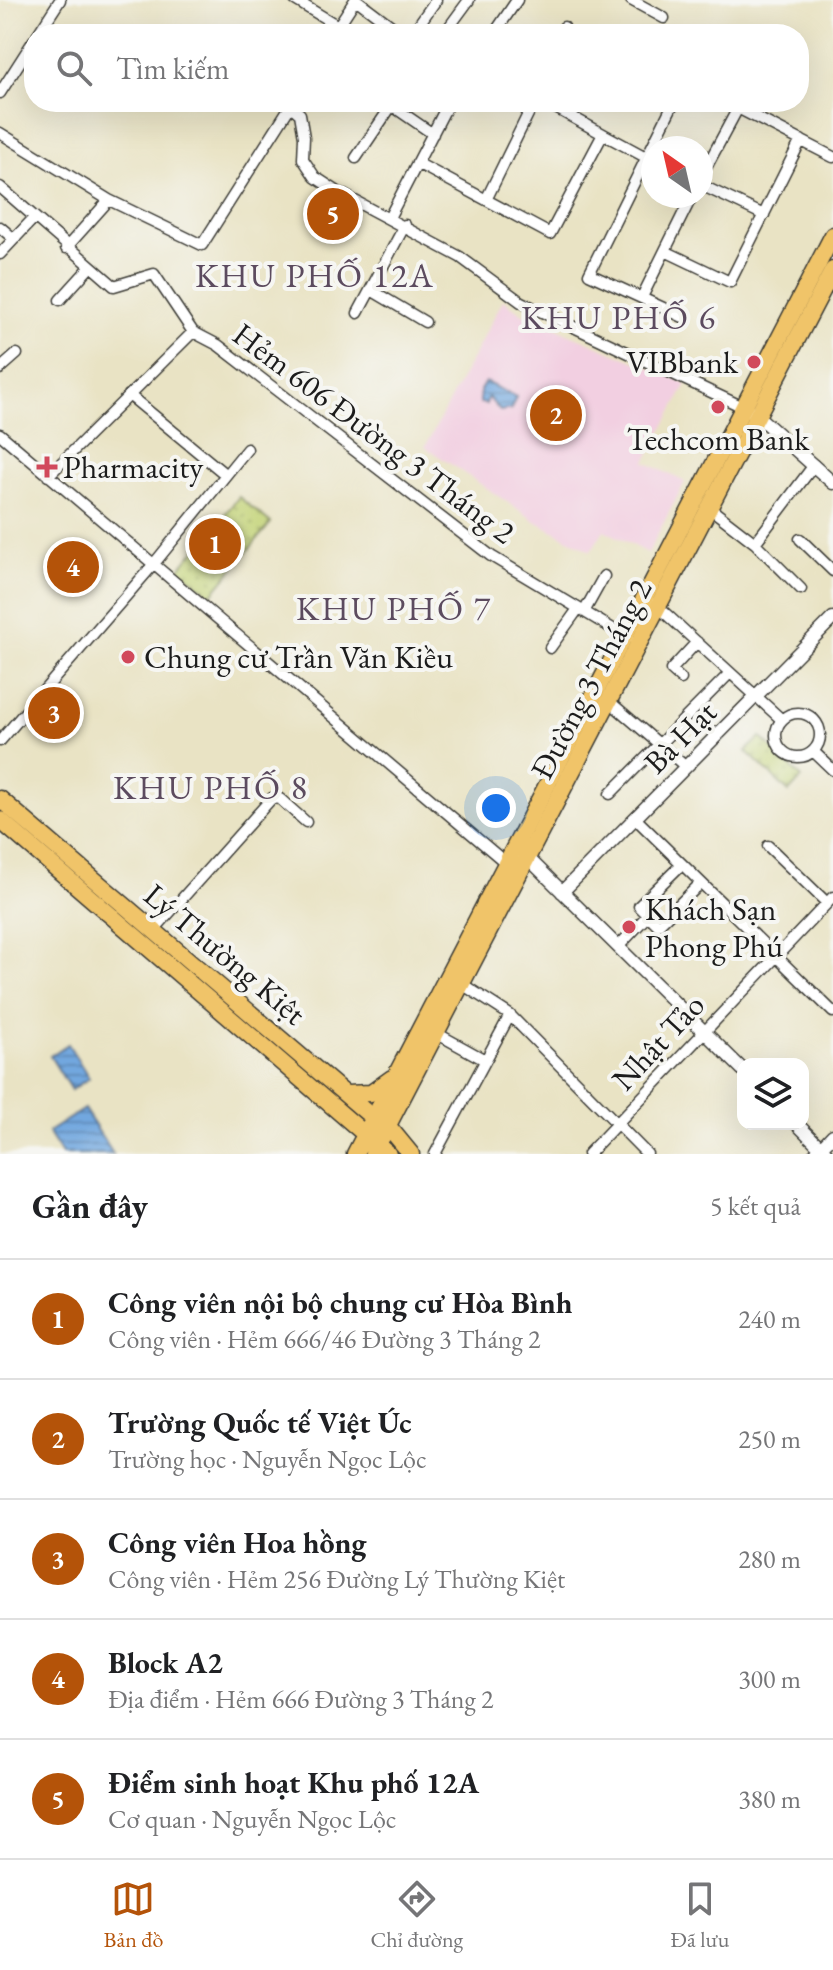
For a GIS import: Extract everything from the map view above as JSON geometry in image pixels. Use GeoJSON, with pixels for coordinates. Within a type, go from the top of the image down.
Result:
{"type":"FeatureCollection","features":[{"type":"Feature","properties":{"kind":"main road","name":"Đường 3 Tháng 2"},"geometry":{"type":"LineString","coordinates":[[653,602],[711,509],[833,235]]}},
{"type":"Feature","properties":{"kind":"main road","name":"Đường 3 Tháng 2"},"geometry":{"type":"LineString","coordinates":[[376,1146],[374,1116],[506,863],[633,640],[753,412],[832,274]]}},
{"type":"Feature","properties":{"kind":"main road","name":"Đường 3 Tháng 2"},"geometry":{"type":"LineString","coordinates":[[354,1154],[376,1146],[388,1126],[610,702],[633,640]]}},
{"type":"Feature","properties":{"kind":"main road","name":"Lý Thường Kiệt"},"geometry":{"type":"LineString","coordinates":[[0,799],[346,1094],[388,1126],[411,1154]]}},
{"type":"Feature","properties":{"kind":"main road","name":"Lý Thường Kiệt"},"geometry":{"type":"LineString","coordinates":[[0,820],[347,1117],[376,1146]]}},
{"type":"Feature","properties":{"kind":"main road"},"geometry":{"type":"LineString","coordinates":[[346,1094],[371,1093],[396,1074]]}},
{"type":"Feature","properties":{"kind":"main road"},"geometry":{"type":"LineString","coordinates":[[347,1117],[354,1154]]}},
{"type":"Feature","properties":{"kind":"street"},"geometry":{"type":"LineString","coordinates":[[44,24],[60,0]]}},
{"type":"Feature","properties":{"kind":"street"},"geometry":{"type":"LineString","coordinates":[[295,0],[328,24]]}},
{"type":"Feature","properties":{"kind":"street"},"geometry":{"type":"LineString","coordinates":[[340,24],[356,0],[388,24]]}},
{"type":"Feature","properties":{"kind":"street"},"geometry":{"type":"LineString","coordinates":[[419,24],[436,0]]}},
{"type":"Feature","properties":{"kind":"street"},"geometry":{"type":"LineString","coordinates":[[451,24],[469,0]]}},
{"type":"Feature","properties":{"kind":"street"},"geometry":{"type":"LineString","coordinates":[[501,24],[517,0]]}},
{"type":"Feature","properties":{"kind":"street"},"geometry":{"type":"LineString","coordinates":[[631,0],[664,18]]}},
{"type":"Feature","properties":{"kind":"street"},"geometry":{"type":"LineString","coordinates":[[0,93],[24,56]]}},
{"type":"Feature","properties":{"kind":"street"},"geometry":{"type":"LineString","coordinates":[[0,133],[109,200],[202,245],[287,112]]}},
{"type":"Feature","properties":{"kind":"street"},"geometry":{"type":"LineString","coordinates":[[298,112],[304,137],[303,159],[315,177],[460,257],[521,302],[753,412],[833,483]]}},
{"type":"Feature","properties":{"kind":"street"},"geometry":{"type":"LineString","coordinates":[[356,158],[385,112]]}},
{"type":"Feature","properties":{"kind":"street"},"geometry":{"type":"LineString","coordinates":[[403,112],[433,134]]}},
{"type":"Feature","properties":{"kind":"street"},"geometry":{"type":"LineString","coordinates":[[390,216],[444,112]]}},
{"type":"Feature","properties":{"kind":"street"},"geometry":{"type":"LineString","coordinates":[[486,200],[529,112]]}},
{"type":"Feature","properties":{"kind":"street"},"geometry":{"type":"LineString","coordinates":[[563,112],[641,155]]}},
{"type":"Feature","properties":{"kind":"street"},"geometry":{"type":"LineString","coordinates":[[659,136],[670,112]]}},
{"type":"Feature","properties":{"kind":"street"},"geometry":{"type":"LineString","coordinates":[[713,155],[736,112]]}},
{"type":"Feature","properties":{"kind":"street"},"geometry":{"type":"LineString","coordinates":[[746,112],[833,157]]}},
{"type":"Feature","properties":{"kind":"street"},"geometry":{"type":"LineString","coordinates":[[417,163],[550,234],[603,134]]}},
{"type":"Feature","properties":{"kind":"street"},"geometry":{"type":"LineString","coordinates":[[665,251],[730,282],[801,140]]}},
{"type":"Feature","properties":{"kind":"street"},"geometry":{"type":"LineString","coordinates":[[641,174],[589,274],[683,317]]}},
{"type":"Feature","properties":{"kind":"street","name":"Hẻm 606 Đường 3 Tháng 2"},"geometry":{"type":"LineString","coordinates":[[0,187],[66,248],[114,286],[154,274],[193,332],[218,345],[491,556],[633,640]]}},
{"type":"Feature","properties":{"kind":"street"},"geometry":{"type":"LineString","coordinates":[[713,191],[764,215]]}},
{"type":"Feature","properties":{"kind":"street"},"geometry":{"type":"LineString","coordinates":[[66,248],[109,200]]}},
{"type":"Feature","properties":{"kind":"street"},"geometry":{"type":"LineString","coordinates":[[642,297],[686,208]]}},
{"type":"Feature","properties":{"kind":"street"},"geometry":{"type":"LineString","coordinates":[[0,254],[33,219]]}},
{"type":"Feature","properties":{"kind":"street"},"geometry":{"type":"LineString","coordinates":[[358,313],[405,225]]}},
{"type":"Feature","properties":{"kind":"street"},"geometry":{"type":"LineString","coordinates":[[0,227],[14,239]]}},
{"type":"Feature","properties":{"kind":"street"},"geometry":{"type":"LineString","coordinates":[[60,300],[90,267]]}},
{"type":"Feature","properties":{"kind":"street"},"geometry":{"type":"LineString","coordinates":[[371,290],[425,322]]}},
{"type":"Feature","properties":{"kind":"street"},"geometry":{"type":"LineString","coordinates":[[48,476],[193,332]]}},
{"type":"Feature","properties":{"kind":"street"},"geometry":{"type":"LineString","coordinates":[[0,369],[17,354]]}},
{"type":"Feature","properties":{"kind":"street"},"geometry":{"type":"LineString","coordinates":[[129,395],[226,475]]}},
{"type":"Feature","properties":{"kind":"street"},"geometry":{"type":"LineString","coordinates":[[0,434],[506,863],[528,858],[737,1064]]}},
{"type":"Feature","properties":{"kind":"street"},"geometry":{"type":"LineString","coordinates":[[0,741],[153,565],[247,449]]}},
{"type":"Feature","properties":{"kind":"street"},"geometry":{"type":"LineString","coordinates":[[755,543],[814,465]]}},
{"type":"Feature","properties":{"kind":"street"},"geometry":{"type":"LineString","coordinates":[[711,509],[755,543],[801,589]]}},
{"type":"Feature","properties":{"kind":"street"},"geometry":{"type":"LineString","coordinates":[[800,539],[833,571]]}},
{"type":"Feature","properties":{"kind":"street"},"geometry":{"type":"LineString","coordinates":[[550,648],[604,576]]}},
{"type":"Feature","properties":{"kind":"street"},"geometry":{"type":"LineString","coordinates":[[653,602],[782,720]]}},
{"type":"Feature","properties":{"kind":"street","name":"Bà Hạt"},"geometry":{"type":"LineString","coordinates":[[562,892],[833,618]]}},
{"type":"Feature","properties":{"kind":"street"},"geometry":{"type":"LineString","coordinates":[[681,679],[671,670],[697,642]]}},
{"type":"Feature","properties":{"kind":"street"},"geometry":{"type":"LineString","coordinates":[[610,794],[730,673]]}},
{"type":"Feature","properties":{"kind":"street"},"geometry":{"type":"LineString","coordinates":[[610,702],[686,767]]}},
{"type":"Feature","properties":{"kind":"street"},"geometry":{"type":"LineString","coordinates":[[801,714],[813,720],[820,739],[813,751],[794,757],[782,751],[776,739],[782,720],[801,714]]}},
{"type":"Feature","properties":{"kind":"street"},"geometry":{"type":"LineString","coordinates":[[813,751],[833,770]]}},
{"type":"Feature","properties":{"kind":"street"},"geometry":{"type":"LineString","coordinates":[[154,930],[272,798],[280,799],[306,822]]}},
{"type":"Feature","properties":{"kind":"street"},"geometry":{"type":"LineString","coordinates":[[635,818],[833,1012]]}},
{"type":"Feature","properties":{"kind":"street"},"geometry":{"type":"LineString","coordinates":[[768,846],[830,900]]}},
{"type":"Feature","properties":{"kind":"street"},"geometry":{"type":"LineString","coordinates":[[682,864],[639,906],[658,925],[701,883]]}},
{"type":"Feature","properties":{"kind":"street","name":"Nhật Tảo"},"geometry":{"type":"LineString","coordinates":[[588,1154],[830,900]]}},
{"type":"Feature","properties":{"kind":"street"},"geometry":{"type":"LineString","coordinates":[[618,947],[648,915]]}},
{"type":"Feature","properties":{"kind":"street"},"geometry":{"type":"LineString","coordinates":[[462,984],[510,1015],[647,1154]]}},
{"type":"Feature","properties":{"kind":"street"},"geometry":{"type":"LineString","coordinates":[[435,1154],[510,1015]]}},
{"type":"Feature","properties":{"kind":"street"},"geometry":{"type":"LineString","coordinates":[[436,1033],[485,1060]]}},
{"type":"Feature","properties":{"kind":"street"},"geometry":{"type":"LineString","coordinates":[[802,1130],[821,1152],[833,1135]]}},
{"type":"Feature","properties":{"kind":"shaded area"},"geometry":{"type":"Polygon","coordinates":[[[503,300],[523,314],[687,384],[645,462],[685,482],[648,553],[604,530],[591,551],[537,522],[425,447],[503,300]]]}},
{"type":"Feature","properties":{"kind":"green space"},"geometry":{"type":"Polygon","coordinates":[[[239,497],[271,523],[211,595],[179,569],[239,497]]]}},
{"type":"Feature","properties":{"kind":"green space"},"geometry":{"type":"Polygon","coordinates":[[[761,737],[802,778],[789,792],[746,751],[761,737]]]}},
{"type":"Feature","properties":{"kind":"water"},"geometry":{"type":"Polygon","coordinates":[[[485,382],[516,397],[511,409],[500,411],[488,397],[486,404],[480,403],[480,390],[485,382]]]}},
{"type":"Feature","properties":{"kind":"water"},"geometry":{"type":"Polygon","coordinates":[[[68,1044],[89,1078],[71,1090],[50,1056],[68,1044]]]}},
{"type":"Feature","properties":{"kind":"water"},"geometry":{"type":"Polygon","coordinates":[[[84,1109],[113,1154],[62,1154],[48,1132],[84,1109]]]}},
{"type":"Feature","properties":{"kind":"place","name":"Điểm sinh hoạt Khu phố 12A"},"geometry":{"type":"Point","coordinates":[333,214]}},
{"type":"Feature","properties":{"kind":"place","name":"VIBbank"},"geometry":{"type":"Point","coordinates":[754,362]}},
{"type":"Feature","properties":{"kind":"place","name":"Techcom Bank"},"geometry":{"type":"Point","coordinates":[718,407]}},
{"type":"Feature","properties":{"kind":"place","name":"Trường Quốc tế Việt Úc"},"geometry":{"type":"Point","coordinates":[556,415]}},
{"type":"Feature","properties":{"kind":"place","name":"Pharmacity"},"geometry":{"type":"Point","coordinates":[47,467]}},
{"type":"Feature","properties":{"kind":"place","name":"Công viên nội bộ chung cư Hòa Bình"},"geometry":{"type":"Point","coordinates":[215,544]}},
{"type":"Feature","properties":{"kind":"place","name":"Block A2"},"geometry":{"type":"Point","coordinates":[73,567]}},
{"type":"Feature","properties":{"kind":"place","name":"Chung cư Trần Văn Kiều"},"geometry":{"type":"Point","coordinates":[128,657]}},
{"type":"Feature","properties":{"kind":"place","name":"Công viên Hoa hồng"},"geometry":{"type":"Point","coordinates":[54,713]}},
{"type":"Feature","properties":{"kind":"place","name":"Khách Sạn Phong Phú"},"geometry":{"type":"Point","coordinates":[629,927]}},
{"type":"Feature","properties":{"kind":"district","name":"KHU PHỐ 12A"},"geometry":{"type":"Point","coordinates":[315,275]}},
{"type":"Feature","properties":{"kind":"district","name":"KHU PHỐ 6"},"geometry":{"type":"Point","coordinates":[619,317]}},
{"type":"Feature","properties":{"kind":"district","name":"KHU PHỐ 7"},"geometry":{"type":"Point","coordinates":[394,608]}},
{"type":"Feature","properties":{"kind":"district","name":"KHU PHỐ 8"},"geometry":{"type":"Point","coordinates":[211,787]}}]}
